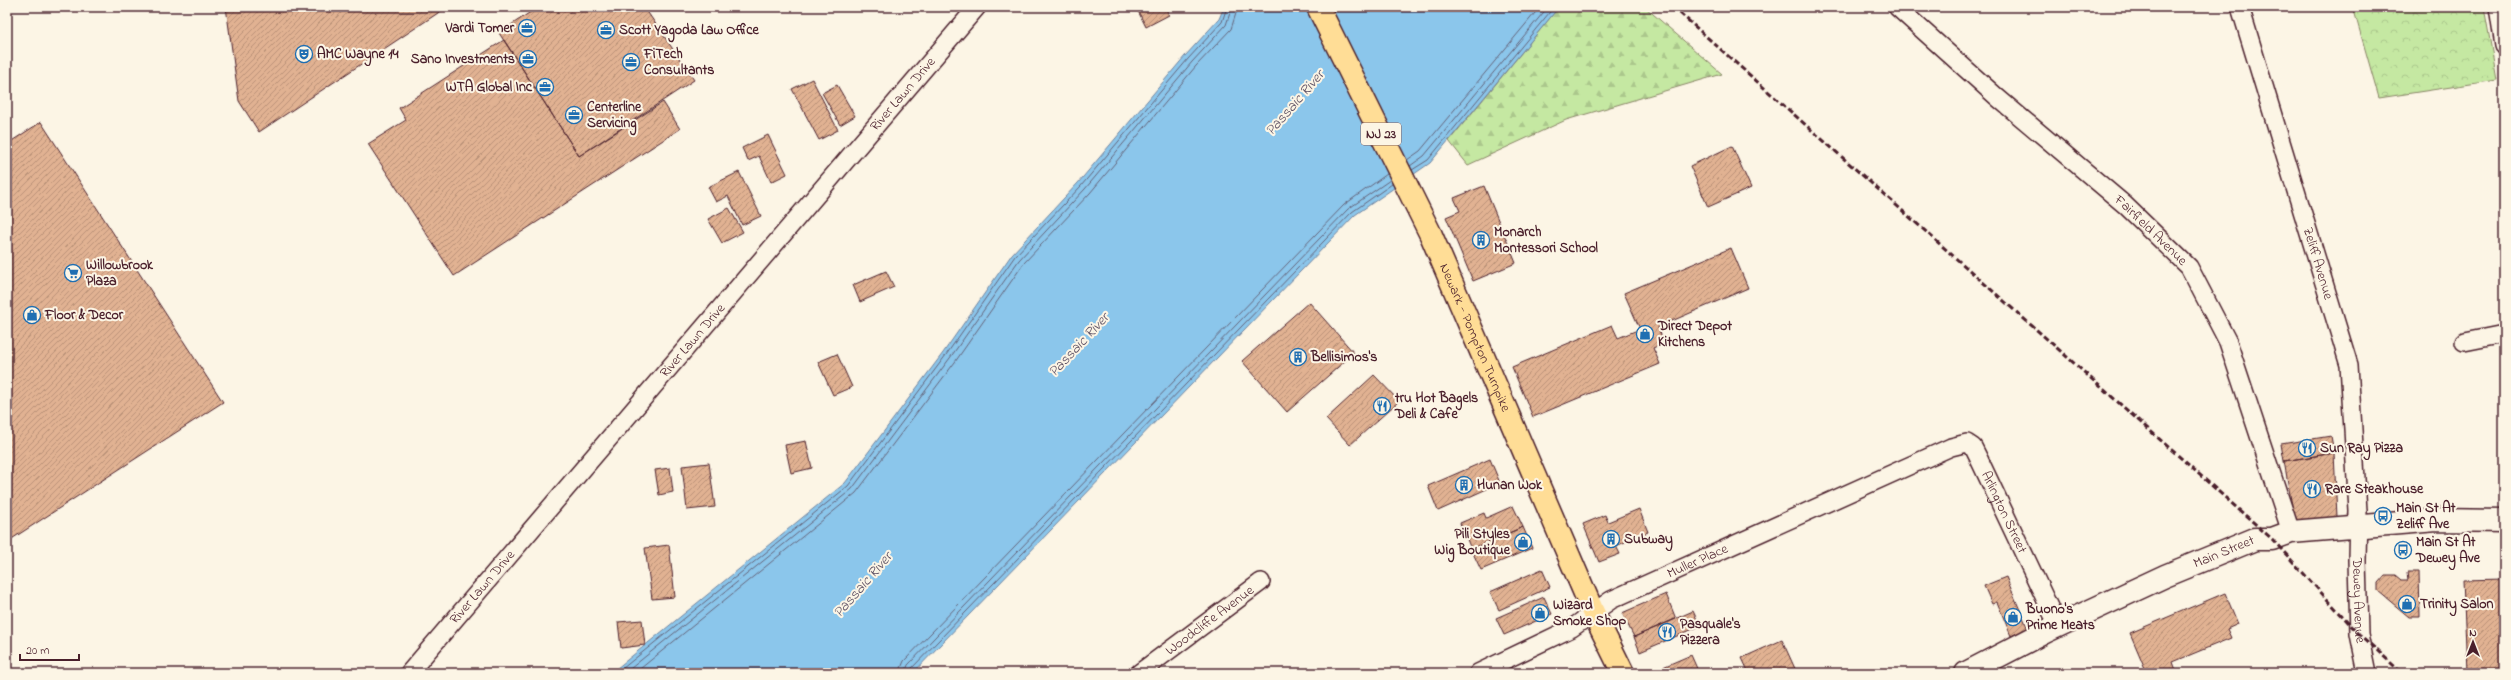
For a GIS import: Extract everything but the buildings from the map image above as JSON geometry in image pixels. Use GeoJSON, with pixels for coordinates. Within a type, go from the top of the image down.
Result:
{"type":"FeatureCollection","features":[{"type":"Feature","properties":{"kind":"main road","name":"Newark - Pompton Turnpike"},"geometry":{"type":"LineString","coordinates":[[1318,7],[1431,235],[1593,612],[1622,673]]}},
{"type":"Feature","properties":{"kind":"main road","name":"Main Street"},"geometry":{"type":"LineString","coordinates":[[1966,673],[2058,626],[2165,576],[2255,539],[2272,539],[2291,532],[2437,520],[2504,520]]}},
{"type":"Feature","properties":{"kind":"street","name":"River Lawn Drive"},"geometry":{"type":"LineString","coordinates":[[409,673],[977,7]]}},
{"type":"Feature","properties":{"kind":"street","name":"Fairfield Avenue"},"geometry":{"type":"LineString","coordinates":[[1897,7],[1998,98],[2125,205],[2189,267],[2228,342],[2291,532]]}},
{"type":"Feature","properties":{"kind":"street","name":"Zeliff Avenue"},"geometry":{"type":"LineString","coordinates":[[2240,7],[2349,365],[2358,527]]}},
{"type":"Feature","properties":{"kind":"street"},"geometry":{"type":"LineString","coordinates":[[2498,7],[2504,46]]}},
{"type":"Feature","properties":{"kind":"street"},"geometry":{"type":"LineString","coordinates":[[2464,342],[2504,334]]}},
{"type":"Feature","properties":{"kind":"street","name":"Arlington Street"},"geometry":{"type":"LineString","coordinates":[[1924,460],[1951,447],[1967,444],[1973,447],[2058,626]]}},
{"type":"Feature","properties":{"kind":"street","name":"Muller Place"},"geometry":{"type":"LineString","coordinates":[[1478,673],[1572,628],[1611,600],[1924,460]]}},
{"type":"Feature","properties":{"kind":"street","name":"Dewey Avenue"},"geometry":{"type":"LineString","coordinates":[[2358,527],[2357,560],[2359,634],[2368,673]]}},
{"type":"Feature","properties":{"kind":"street","name":"Woodcliffe Avenue"},"geometry":{"type":"LineString","coordinates":[[1145,671],[1261,582]]}},
{"type":"Feature","properties":{"kind":"green space"},"geometry":{"type":"Polygon","coordinates":[[[1559,7],[1645,7],[1722,74],[1566,120],[1468,165],[1449,141],[1559,7]]]}},
{"type":"Feature","properties":{"kind":"green space"},"geometry":{"type":"Polygon","coordinates":[[[2353,7],[2484,7],[2497,80],[2379,98],[2353,7]]]}},
{"type":"Feature","properties":{"kind":"water","name":"Passaic River"},"geometry":{"type":"Polygon","coordinates":[[[1224,7],[1559,7],[1430,163],[1355,215],[913,673],[611,673],[845,483],[943,353],[1012,254],[1078,183],[1185,56],[1219,19],[1224,7]]]}},
{"type":"Feature","properties":{"kind":"railway"},"geometry":{"type":"LineString","coordinates":[[1673,7],[2272,539],[2359,634],[2402,673]]}},
{"type":"Feature","properties":{"kind":"place","name":"Vardi Tomer"},"geometry":{"type":"Point","coordinates":[527,28]}},
{"type":"Feature","properties":{"kind":"place","name":"Scott Yagoda Law Office"},"geometry":{"type":"Point","coordinates":[606,30]}},
{"type":"Feature","properties":{"kind":"place","name":"AMC Wayne 14"},"geometry":{"type":"Point","coordinates":[304,54]}},
{"type":"Feature","properties":{"kind":"place","name":"Sano Investments"},"geometry":{"type":"Point","coordinates":[528,59]}},
{"type":"Feature","properties":{"kind":"place","name":"FiTech Consultants"},"geometry":{"type":"Point","coordinates":[631,62]}},
{"type":"Feature","properties":{"kind":"place","name":"WTA Global Inc"},"geometry":{"type":"Point","coordinates":[545,87]}},
{"type":"Feature","properties":{"kind":"place","name":"Centerline Servicing"},"geometry":{"type":"Point","coordinates":[574,115]}},
{"type":"Feature","properties":{"kind":"place","name":"Monarch Montessori School"},"geometry":{"type":"Point","coordinates":[1481,240]}},
{"type":"Feature","properties":{"kind":"place","name":"Willowbrook Plaza"},"geometry":{"type":"Point","coordinates":[73,273]}},
{"type":"Feature","properties":{"kind":"place","name":"Floor & Decor"},"geometry":{"type":"Point","coordinates":[32,315]}},
{"type":"Feature","properties":{"kind":"place","name":"Direct Depot Kitchens"},"geometry":{"type":"Point","coordinates":[1645,334]}},
{"type":"Feature","properties":{"kind":"place","name":"Bellisimos's"},"geometry":{"type":"Point","coordinates":[1298,357]}},
{"type":"Feature","properties":{"kind":"place","name":"tru Hot Bagels Deli & Cafe"},"geometry":{"type":"Point","coordinates":[1382,406]}},
{"type":"Feature","properties":{"kind":"place","name":"Sun Ray Pizza"},"geometry":{"type":"Point","coordinates":[2307,448]}},
{"type":"Feature","properties":{"kind":"place","name":"Hunan Wok"},"geometry":{"type":"Point","coordinates":[1464,485]}},
{"type":"Feature","properties":{"kind":"place","name":"Rare Steakhouse"},"geometry":{"type":"Point","coordinates":[2312,489]}},
{"type":"Feature","properties":{"kind":"place","name":"Main St At Zeliff Ave"},"geometry":{"type":"Point","coordinates":[2383,516]}},
{"type":"Feature","properties":{"kind":"place","name":"Subway"},"geometry":{"type":"Point","coordinates":[1611,539]}},
{"type":"Feature","properties":{"kind":"place","name":"Pili Styles Wig Boutique"},"geometry":{"type":"Point","coordinates":[1523,542]}},
{"type":"Feature","properties":{"kind":"place","name":"Main St At Dewey Ave"},"geometry":{"type":"Point","coordinates":[2403,550]}},
{"type":"Feature","properties":{"kind":"place","name":"Trinity Salon"},"geometry":{"type":"Point","coordinates":[2407,604]}},
{"type":"Feature","properties":{"kind":"place","name":"Wizard Smoke Shop"},"geometry":{"type":"Point","coordinates":[1540,613]}},
{"type":"Feature","properties":{"kind":"place","name":"Buono's Prime Meats"},"geometry":{"type":"Point","coordinates":[2013,617]}},
{"type":"Feature","properties":{"kind":"place","name":"Pasquale's Pizzera"},"geometry":{"type":"Point","coordinates":[1667,632]}}]}
